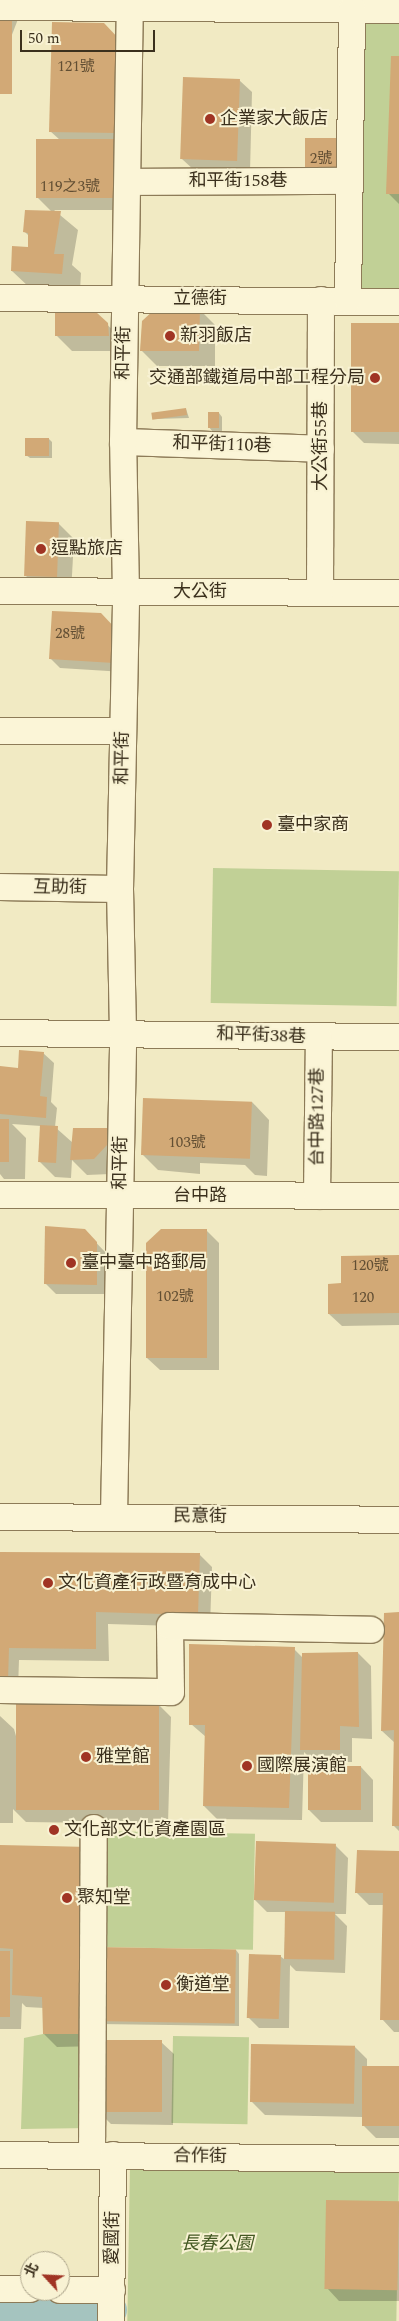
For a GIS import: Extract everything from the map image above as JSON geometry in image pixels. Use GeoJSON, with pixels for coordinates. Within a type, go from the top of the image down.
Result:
{"type":"FeatureCollection","features":[{"type":"Feature","properties":{"kind":"street"},"geometry":{"type":"LineString","coordinates":[[0,7],[130,4],[399,10]]}},
{"type":"Feature","properties":{"kind":"street","name":"和平街"},"geometry":{"type":"LineString","coordinates":[[114,1516],[123,1032],[120,889],[126,592],[123,442],[130,4]]}},
{"type":"Feature","properties":{"kind":"street"},"geometry":{"type":"LineString","coordinates":[[348,300],[352,9]]}},
{"type":"Feature","properties":{"kind":"street","name":"和平街158巷"},"geometry":{"type":"LineString","coordinates":[[128,182],[349,181]]}},
{"type":"Feature","properties":{"kind":"street","name":"立德街"},"geometry":{"type":"LineString","coordinates":[[0,298],[399,302]]}},
{"type":"Feature","properties":{"kind":"street","name":"大公街55巷"},"geometry":{"type":"LineString","coordinates":[[320,592],[321,300]]}},
{"type":"Feature","properties":{"kind":"street","name":"和平街110巷"},"geometry":{"type":"LineString","coordinates":[[123,442],[321,449]]}},
{"type":"Feature","properties":{"kind":"street","name":"大公街"},"geometry":{"type":"LineString","coordinates":[[0,591],[399,593]]}},
{"type":"Feature","properties":{"kind":"street"},"geometry":{"type":"LineString","coordinates":[[0,731],[123,731]]}},
{"type":"Feature","properties":{"kind":"street","name":"互助街"},"geometry":{"type":"LineString","coordinates":[[0,887],[120,889]]}},
{"type":"Feature","properties":{"kind":"street","name":"和平街38巷"},"geometry":{"type":"LineString","coordinates":[[0,1033],[123,1032],[319,1038],[399,1038]]}},
{"type":"Feature","properties":{"kind":"street","name":"台中路127巷"},"geometry":{"type":"LineString","coordinates":[[318,1196],[319,1038]]}},
{"type":"Feature","properties":{"kind":"street","name":"台中路"},"geometry":{"type":"LineString","coordinates":[[0,1196],[399,1196]]}},
{"type":"Feature","properties":{"kind":"street","name":"民意街"},"geometry":{"type":"LineString","coordinates":[[0,1517],[114,1516],[399,1520]]}},
{"type":"Feature","properties":{"kind":"street"},"geometry":{"type":"LineString","coordinates":[[0,1690],[171,1692],[170,1626],[371,1630]]}},
{"type":"Feature","properties":{"kind":"street","name":"愛國街"},"geometry":{"type":"LineString","coordinates":[[94,1828],[102,2156],[112,2290],[111,2321]]}},
{"type":"Feature","properties":{"kind":"street","name":"合作街"},"geometry":{"type":"LineString","coordinates":[[0,2155],[399,2159]]}},
{"type":"Feature","properties":{"kind":"street"},"geometry":{"type":"LineString","coordinates":[[0,2289],[20,2289]]}},
{"type":"Feature","properties":{"kind":"street"},"geometry":{"type":"LineString","coordinates":[[70,2290],[112,2290]]}},
{"type":"Feature","properties":{"kind":"green space"},"geometry":{"type":"Polygon","coordinates":[[[362,17],[399,17],[399,295],[362,295],[362,17]]]}},
{"type":"Feature","properties":{"kind":"green space"},"geometry":{"type":"Polygon","coordinates":[[[213,868],[399,871],[397,1006],[211,1003],[213,868]]]}},
{"type":"Feature","properties":{"kind":"green space"},"geometry":{"type":"Polygon","coordinates":[[[100,1831],[255,1834],[253,1950],[98,1947],[100,1831]]]}},
{"type":"Feature","properties":{"kind":"green space"},"geometry":{"type":"Polygon","coordinates":[[[43,2034],[85,2034],[90,2128],[21,2129],[24,2038],[43,2034]]]}},
{"type":"Feature","properties":{"kind":"green space"},"geometry":{"type":"Polygon","coordinates":[[[173,2036],[249,2037],[247,2124],[171,2123],[173,2036]]]}},
{"type":"Feature","properties":{"kind":"green space","name":"長春公園"},"geometry":{"type":"Polygon","coordinates":[[[130,2166],[399,2171],[396,2321],[127,2321],[130,2166]]]}},
{"type":"Feature","properties":{"kind":"building"},"geometry":{"type":"Polygon","coordinates":[[[0,12],[12,12],[12,94],[0,94],[0,12]]]}},
{"type":"Feature","properties":{"kind":"building"},"geometry":{"type":"Polygon","coordinates":[[[52,22],[104,23],[120,40],[117,133],[49,132],[52,22]]]}},
{"type":"Feature","properties":{"kind":"building"},"geometry":{"type":"Polygon","coordinates":[[[391,56],[399,56],[399,194],[386,194],[391,56]]]}},
{"type":"Feature","properties":{"kind":"building","name":"企業家大飯店"},"geometry":{"type":"Polygon","coordinates":[[[183,77],[240,79],[237,161],[180,159],[183,77]]]}},
{"type":"Feature","properties":{"kind":"building"},"geometry":{"type":"Polygon","coordinates":[[[305,138],[340,138],[340,175],[305,175],[305,138]]]}},
{"type":"Feature","properties":{"kind":"building"},"geometry":{"type":"Polygon","coordinates":[[[36,139],[117,139],[117,198],[36,198],[36,139]]]}},
{"type":"Feature","properties":{"kind":"building"},"geometry":{"type":"Polygon","coordinates":[[[25,210],[61,211],[54,254],[64,254],[62,274],[11,271],[12,246],[28,247],[28,233],[23,232],[25,210]]]}},
{"type":"Feature","properties":{"kind":"building","name":"新羽飯店"},"geometry":{"type":"Polygon","coordinates":[[[200,308],[199,351],[140,351],[142,321],[155,309],[200,308]]]}},
{"type":"Feature","properties":{"kind":"building"},"geometry":{"type":"Polygon","coordinates":[[[55,311],[96,312],[108,323],[109,336],[55,336],[55,311]]]}},
{"type":"Feature","properties":{"kind":"building","name":"交通部鐵道局中部工程分局"},"geometry":{"type":"Polygon","coordinates":[[[351,323],[399,323],[399,432],[351,432],[351,323]]]}},
{"type":"Feature","properties":{"kind":"building"},"geometry":{"type":"Polygon","coordinates":[[[186,408],[187,415],[152,420],[151,413],[186,408]]]}},
{"type":"Feature","properties":{"kind":"building"},"geometry":{"type":"Polygon","coordinates":[[[208,412],[219,412],[219,428],[208,428],[208,412]]]}},
{"type":"Feature","properties":{"kind":"building"},"geometry":{"type":"Polygon","coordinates":[[[25,438],[49,438],[49,456],[25,456],[25,438]]]}},
{"type":"Feature","properties":{"kind":"building","name":"逗點旅店"},"geometry":{"type":"Polygon","coordinates":[[[26,521],[59,522],[57,577],[24,576],[26,521]]]}},
{"type":"Feature","properties":{"kind":"building"},"geometry":{"type":"Polygon","coordinates":[[[52,611],[101,613],[117,630],[114,663],[49,659],[52,611]]]}},
{"type":"Feature","properties":{"kind":"building"},"geometry":{"type":"Polygon","coordinates":[[[19,1050],[44,1052],[40,1096],[47,1097],[46,1118],[0,1114],[0,1066],[18,1068],[19,1050]]]}},
{"type":"Feature","properties":{"kind":"building"},"geometry":{"type":"Polygon","coordinates":[[[143,1098],[252,1102],[250,1159],[141,1155],[143,1098]]]}},
{"type":"Feature","properties":{"kind":"building"},"geometry":{"type":"Polygon","coordinates":[[[0,1119],[9,1119],[9,1162],[0,1162],[0,1119]]]}},
{"type":"Feature","properties":{"kind":"building"},"geometry":{"type":"Polygon","coordinates":[[[40,1125],[58,1126],[56,1163],[38,1162],[40,1125]]]}},
{"type":"Feature","properties":{"kind":"building"},"geometry":{"type":"Polygon","coordinates":[[[73,1128],[108,1128],[107,1145],[94,1159],[70,1160],[73,1128]]]}},
{"type":"Feature","properties":{"kind":"building","name":"臺中臺中路郵局"},"geometry":{"type":"Polygon","coordinates":[[[45,1226],[85,1229],[97,1242],[97,1285],[44,1284],[45,1226]]]}},
{"type":"Feature","properties":{"kind":"building"},"geometry":{"type":"Polygon","coordinates":[[[161,1229],[207,1229],[207,1358],[146,1358],[146,1243],[161,1229]]]}},
{"type":"Feature","properties":{"kind":"building"},"geometry":{"type":"Polygon","coordinates":[[[399,1255],[399,1313],[328,1314],[328,1284],[341,1283],[341,1256],[399,1255]]]}},
{"type":"Feature","properties":{"kind":"building"},"geometry":{"type":"Polygon","coordinates":[[[0,1552],[200,1553],[198,1615],[96,1612],[96,1649],[9,1648],[8,1680],[0,1680],[0,1552]]]}},
{"type":"Feature","properties":{"kind":"building"},"geometry":{"type":"Polygon","coordinates":[[[399,1612],[399,1826],[392,1826],[394,1730],[381,1731],[384,1613],[399,1612]]]}},
{"type":"Feature","properties":{"kind":"building","name":"國際展演館"},"geometry":{"type":"Polygon","coordinates":[[[189,1644],[295,1647],[289,1808],[203,1806],[205,1725],[189,1725],[189,1644]]]}},
{"type":"Feature","properties":{"kind":"building"},"geometry":{"type":"Polygon","coordinates":[[[358,1652],[359,1727],[340,1726],[340,1750],[300,1750],[302,1653],[358,1652]]]}},
{"type":"Feature","properties":{"kind":"building","name":"雅堂館"},"geometry":{"type":"Polygon","coordinates":[[[16,1704],[159,1704],[159,1810],[16,1810],[16,1704]]]}},
{"type":"Feature","properties":{"kind":"building"},"geometry":{"type":"Polygon","coordinates":[[[308,1766],[361,1766],[361,1810],[308,1810],[308,1766]]]}},
{"type":"Feature","properties":{"kind":"building"},"geometry":{"type":"Polygon","coordinates":[[[256,1841],[336,1844],[334,1903],[254,1900],[256,1841]]]}},
{"type":"Feature","properties":{"kind":"building","name":"聚知堂"},"geometry":{"type":"Polygon","coordinates":[[[0,1845],[90,1847],[85,2034],[43,2034],[42,1997],[12,1995],[13,1949],[0,1948],[0,1845]]]}},
{"type":"Feature","properties":{"kind":"building"},"geometry":{"type":"Polygon","coordinates":[[[357,1850],[399,1851],[399,2020],[380,2020],[383,1893],[355,1893],[357,1850]]]}},
{"type":"Feature","properties":{"kind":"building"},"geometry":{"type":"Polygon","coordinates":[[[285,1911],[335,1912],[334,1960],[284,1959],[285,1911]]]}},
{"type":"Feature","properties":{"kind":"building","name":"衡道堂"},"geometry":{"type":"Polygon","coordinates":[[[97,1947],[236,1949],[235,2023],[96,2021],[97,1947]]]}},
{"type":"Feature","properties":{"kind":"building"},"geometry":{"type":"Polygon","coordinates":[[[0,1951],[10,1951],[10,2017],[0,2017],[0,1951]]]}},
{"type":"Feature","properties":{"kind":"building"},"geometry":{"type":"Polygon","coordinates":[[[249,1954],[281,1955],[279,2019],[247,2018],[249,1954]]]}},
{"type":"Feature","properties":{"kind":"building"},"geometry":{"type":"Polygon","coordinates":[[[97,2040],[162,2040],[162,2112],[97,2112],[97,2040]]]}},
{"type":"Feature","properties":{"kind":"building"},"geometry":{"type":"Polygon","coordinates":[[[251,2044],[355,2046],[354,2104],[250,2102],[251,2044]]]}},
{"type":"Feature","properties":{"kind":"building"},"geometry":{"type":"Polygon","coordinates":[[[362,2066],[399,2066],[399,2126],[362,2126],[362,2066]]]}},
{"type":"Feature","properties":{"kind":"building"},"geometry":{"type":"Polygon","coordinates":[[[326,2200],[399,2201],[397,2290],[324,2289],[326,2200]]]}},
{"type":"Feature","properties":{"kind":"waterway"},"geometry":{"type":"LineString","coordinates":[[0,2310],[111,2310]]}},
{"type":"Feature","properties":{"kind":"place","name":"企業家大飯店"},"geometry":{"type":"Point","coordinates":[210,119]}},
{"type":"Feature","properties":{"kind":"place","name":"新羽飯店"},"geometry":{"type":"Point","coordinates":[170,336]}},
{"type":"Feature","properties":{"kind":"place","name":"交通部鐵道局中部工程分局"},"geometry":{"type":"Point","coordinates":[375,378]}},
{"type":"Feature","properties":{"kind":"place","name":"逗點旅店"},"geometry":{"type":"Point","coordinates":[41,549]}},
{"type":"Feature","properties":{"kind":"place","name":"臺中家商"},"geometry":{"type":"Point","coordinates":[267,825]}},
{"type":"Feature","properties":{"kind":"place","name":"臺中臺中路郵局"},"geometry":{"type":"Point","coordinates":[71,1263]}},
{"type":"Feature","properties":{"kind":"place","name":"文化資產行政暨育成中心"},"geometry":{"type":"Point","coordinates":[48,1583]}},
{"type":"Feature","properties":{"kind":"place","name":"雅堂館"},"geometry":{"type":"Point","coordinates":[86,1757]}},
{"type":"Feature","properties":{"kind":"place","name":"國際展演館"},"geometry":{"type":"Point","coordinates":[247,1766]}},
{"type":"Feature","properties":{"kind":"place","name":"文化部文化資產園區"},"geometry":{"type":"Point","coordinates":[54,1830]}},
{"type":"Feature","properties":{"kind":"place","name":"聚知堂"},"geometry":{"type":"Point","coordinates":[67,1898]}},
{"type":"Feature","properties":{"kind":"place","name":"衡道堂"},"geometry":{"type":"Point","coordinates":[166,1985]}}]}
